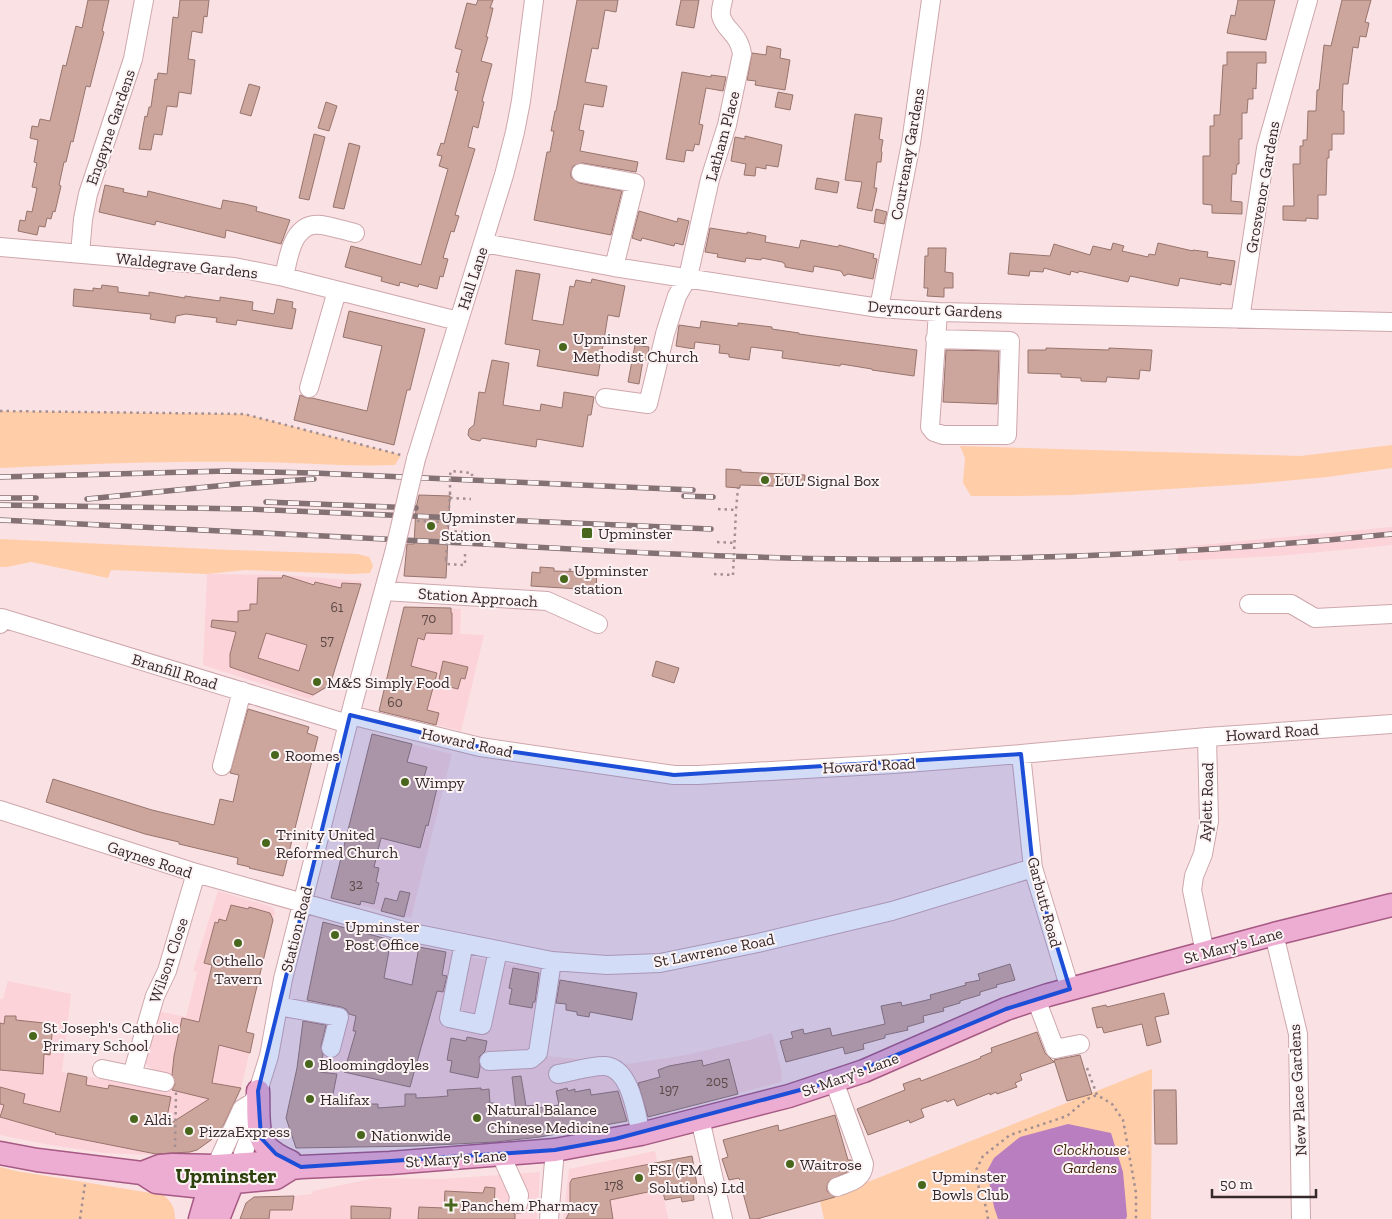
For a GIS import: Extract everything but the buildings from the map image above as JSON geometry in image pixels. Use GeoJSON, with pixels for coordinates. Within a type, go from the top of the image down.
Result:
{"type":"FeatureCollection","features":[{"type":"Feature","properties":{"kind":"main road","name":"St Mary's Lane"},"geometry":{"type":"LineString","coordinates":[[142,1173],[160,1166],[212,1175],[236,1173],[276,1178],[297,1168],[555,1150],[641,1134],[789,1096],[834,1082],[882,1064],[1006,1009],[1036,999],[1274,934],[1392,905]]}},
{"type":"Feature","properties":{"kind":"main road"},"geometry":{"type":"LineString","coordinates":[[255,1096],[261,1138],[265,1145],[297,1168]]}},
{"type":"Feature","properties":{"kind":"main road","name":"St Mary's Lane"},"geometry":{"type":"LineString","coordinates":[[0,1154],[142,1173],[156,1182],[194,1186],[212,1175]]}},
{"type":"Feature","properties":{"kind":"main road"},"geometry":{"type":"LineString","coordinates":[[218,1219],[236,1173]]}},
{"type":"Feature","properties":{"kind":"main road"},"geometry":{"type":"LineString","coordinates":[[200,1219],[212,1175]]}},
{"type":"Feature","properties":{"kind":"main road"},"geometry":{"type":"LineString","coordinates":[[174,1184],[184,1199],[189,1219]]}},
{"type":"Feature","properties":{"kind":"street","name":"Engayne Gardens"},"geometry":{"type":"LineString","coordinates":[[80,254],[83,219],[88,194],[133,59],[144,0]]}},
{"type":"Feature","properties":{"kind":"street","name":"Hall Lane"},"geometry":{"type":"LineString","coordinates":[[394,553],[416,459],[484,243],[516,132],[534,0]]}},
{"type":"Feature","properties":{"kind":"street","name":"Latham Place"},"geometry":{"type":"LineString","coordinates":[[604,398],[648,404],[665,334],[677,296],[688,277],[710,179],[727,125],[742,54],[740,43],[720,14],[723,0]]}},
{"type":"Feature","properties":{"kind":"street","name":"Courtenay Gardens"},"geometry":{"type":"LineString","coordinates":[[879,308],[911,144],[931,0]]}},
{"type":"Feature","properties":{"kind":"street","name":"Grosvenor Gardens"},"geometry":{"type":"LineString","coordinates":[[1240,319],[1266,148],[1308,0]]}},
{"type":"Feature","properties":{"kind":"street"},"geometry":{"type":"LineString","coordinates":[[581,173],[634,183],[614,267]]}},
{"type":"Feature","properties":{"kind":"street"},"geometry":{"type":"LineString","coordinates":[[284,277],[293,243],[301,230],[314,225],[356,233]]}},
{"type":"Feature","properties":{"kind":"street","name":"Deyncourt Gardens"},"geometry":{"type":"LineString","coordinates":[[484,243],[614,267],[879,308],[938,312],[1392,322]]}},
{"type":"Feature","properties":{"kind":"street","name":"Waldegrave Gardens"},"geometry":{"type":"LineString","coordinates":[[0,247],[234,267],[284,277],[458,321]]}},
{"type":"Feature","properties":{"kind":"street"},"geometry":{"type":"LineString","coordinates":[[309,388],[337,290]]}},
{"type":"Feature","properties":{"kind":"street"},"geometry":{"type":"LineString","coordinates":[[935,339],[1010,341],[1007,435],[943,435],[934,432],[930,427],[935,339],[938,312]]}},
{"type":"Feature","properties":{"kind":"street","name":"Station Road"},"geometry":{"type":"LineString","coordinates":[[236,1173],[250,1135],[255,1111],[255,1096],[269,1056],[283,979],[349,719],[394,553]]}},
{"type":"Feature","properties":{"kind":"street","name":"Station Approach"},"geometry":{"type":"LineString","coordinates":[[384,591],[547,601],[598,624]]}},
{"type":"Feature","properties":{"kind":"street"},"geometry":{"type":"LineString","coordinates":[[1249,604],[1291,604],[1315,618],[1392,614]]}},
{"type":"Feature","properties":{"kind":"street","name":"Branfill Road"},"geometry":{"type":"LineString","coordinates":[[1,621],[242,691],[349,719]]}},
{"type":"Feature","properties":{"kind":"street"},"geometry":{"type":"LineString","coordinates":[[222,766],[242,691]]}},
{"type":"Feature","properties":{"kind":"street","name":"Howard Road"},"geometry":{"type":"LineString","coordinates":[[349,719],[480,747],[674,775],[884,765],[1207,737],[1392,724]]}},
{"type":"Feature","properties":{"kind":"street","name":"Aylett Road"},"geometry":{"type":"LineString","coordinates":[[1205,953],[1192,890],[1194,876],[1204,854],[1208,821],[1207,737]]}},
{"type":"Feature","properties":{"kind":"street","name":"Garbutt Road"},"geometry":{"type":"LineString","coordinates":[[1021,754],[1033,868],[1070,989]]}},
{"type":"Feature","properties":{"kind":"street","name":"Gaynes Road"},"geometry":{"type":"LineString","coordinates":[[0,810],[196,873],[302,904]]}},
{"type":"Feature","properties":{"kind":"street","name":"St Lawrence Road"},"geometry":{"type":"LineString","coordinates":[[302,904],[403,931],[552,961],[607,966],[660,963],[758,942],[892,911],[1033,868]]}},
{"type":"Feature","properties":{"kind":"street","name":"Wilson Close"},"geometry":{"type":"LineString","coordinates":[[132,1075],[155,996],[167,970],[196,873]]}},
{"type":"Feature","properties":{"kind":"street","name":"New Place Gardens"},"geometry":{"type":"LineString","coordinates":[[1274,934],[1298,1034],[1301,1219]]}},
{"type":"Feature","properties":{"kind":"street"},"geometry":{"type":"LineString","coordinates":[[464,943],[449,1018],[482,1025],[498,950]]}},
{"type":"Feature","properties":{"kind":"street"},"geometry":{"type":"LineString","coordinates":[[489,1061],[531,1059],[538,1052],[552,961]]}},
{"type":"Feature","properties":{"kind":"street"},"geometry":{"type":"LineString","coordinates":[[1036,999],[1055,1049],[1080,1044]]}},
{"type":"Feature","properties":{"kind":"street"},"geometry":{"type":"LineString","coordinates":[[278,1006],[339,1017],[331,1048]]}},
{"type":"Feature","properties":{"kind":"street"},"geometry":{"type":"LineString","coordinates":[[558,1074],[605,1066],[616,1071],[628,1084],[641,1134]]}},
{"type":"Feature","properties":{"kind":"street"},"geometry":{"type":"LineString","coordinates":[[102,1069],[166,1082]]}},
{"type":"Feature","properties":{"kind":"street"},"geometry":{"type":"LineString","coordinates":[[834,1082],[864,1164],[864,1171],[857,1180],[837,1187]]}},
{"type":"Feature","properties":{"kind":"street","name":"Station Road"},"geometry":{"type":"LineString","coordinates":[[212,1175],[242,1109],[255,1096]]}},
{"type":"Feature","properties":{"kind":"street"},"geometry":{"type":"LineString","coordinates":[[700,1119],[723,1219]]}},
{"type":"Feature","properties":{"kind":"street"},"geometry":{"type":"LineString","coordinates":[[549,1219],[555,1150]]}},
{"type":"Feature","properties":{"kind":"street"},"geometry":{"type":"LineString","coordinates":[[501,1155],[519,1195],[518,1204]]}},
{"type":"Feature","properties":{"kind":"path"},"geometry":{"type":"LineString","coordinates":[[0,411],[244,414],[416,459]]}},
{"type":"Feature","properties":{"kind":"path"},"geometry":{"type":"LineString","coordinates":[[465,553],[465,565],[446,564],[451,471],[472,474]]}},
{"type":"Feature","properties":{"kind":"path"},"geometry":{"type":"LineString","coordinates":[[714,574],[733,575],[738,488]]}},
{"type":"Feature","properties":{"kind":"path"},"geometry":{"type":"LineString","coordinates":[[450,498],[471,499]]}},
{"type":"Feature","properties":{"kind":"path"},"geometry":{"type":"LineString","coordinates":[[718,509],[736,510]]}},
{"type":"Feature","properties":{"kind":"path"},"geometry":{"type":"LineString","coordinates":[[402,521],[448,522]]}},
{"type":"Feature","properties":{"kind":"path"},"geometry":{"type":"LineString","coordinates":[[448,531],[467,532]]}},
{"type":"Feature","properties":{"kind":"path"},"geometry":{"type":"LineString","coordinates":[[717,542],[735,543]]}},
{"type":"Feature","properties":{"kind":"path"},"geometry":{"type":"LineString","coordinates":[[1087,1068],[1096,1095],[1112,1104],[1123,1120],[1136,1193],[1136,1219]]}},
{"type":"Feature","properties":{"kind":"path"},"geometry":{"type":"LineString","coordinates":[[166,1082],[176,1088],[175,1149]]}},
{"type":"Feature","properties":{"kind":"path"},"geometry":{"type":"LineString","coordinates":[[988,1219],[986,1207],[974,1174],[983,1156],[1010,1135],[1067,1116],[1087,1099],[1096,1095]]}},
{"type":"Feature","properties":{"kind":"path"},"geometry":{"type":"LineString","coordinates":[[80,1219],[88,1167]]}},
{"type":"Feature","properties":{"kind":"highlighted area"},"geometry":{"type":"Polygon","coordinates":[[[350,715],[480,747],[674,775],[1021,754],[1033,868],[1070,989],[1006,1009],[834,1081],[615,1139],[555,1150],[301,1167],[276,1154],[261,1138],[258,1091],[350,715]]]}},
{"type":"Feature","properties":{"kind":"shaded area"},"geometry":{"type":"Polygon","coordinates":[[[1392,527],[1392,545],[1278,556],[1178,561],[1178,547],[1392,527]]]}},
{"type":"Feature","properties":{"kind":"shaded area"},"geometry":{"type":"Polygon","coordinates":[[[207,574],[283,575],[362,581],[330,685],[309,699],[203,665],[207,574]]]}},
{"type":"Feature","properties":{"kind":"shaded area"},"geometry":{"type":"Polygon","coordinates":[[[404,607],[461,609],[460,634],[484,635],[461,731],[381,711],[404,607]]]}},
{"type":"Feature","properties":{"kind":"shaded area"},"geometry":{"type":"Polygon","coordinates":[[[372,734],[452,754],[411,918],[331,898],[372,734]]]}},
{"type":"Feature","properties":{"kind":"shaded area"},"geometry":{"type":"Polygon","coordinates":[[[218,891],[269,906],[275,912],[246,1031],[254,1034],[241,1088],[232,1110],[212,1140],[197,1150],[176,1156],[105,1153],[0,1135],[0,999],[3,999],[8,981],[71,994],[62,1072],[164,1091],[168,1075],[155,1072],[147,1065],[144,1059],[157,1011],[186,1017],[197,972],[193,971],[218,891]]]}},
{"type":"Feature","properties":{"kind":"shaded area"},"geometry":{"type":"Polygon","coordinates":[[[323,922],[391,940],[512,965],[522,963],[562,968],[547,1056],[628,1064],[686,1055],[772,1033],[782,1073],[781,1082],[640,1119],[542,1137],[417,1146],[335,1147],[294,1140],[286,1118],[297,1068],[305,1010],[323,922]]]}},
{"type":"Feature","properties":{"kind":"shaded area"},"geometry":{"type":"Polygon","coordinates":[[[1068,1124],[1111,1133],[1123,1172],[1126,1219],[998,1219],[987,1171],[994,1158],[1020,1137],[1068,1124]]]}},
{"type":"Feature","properties":{"kind":"shaded area"},"geometry":{"type":"Polygon","coordinates":[[[655,1151],[668,1219],[563,1219],[569,1169],[655,1151]]]}},
{"type":"Feature","properties":{"kind":"shaded area"},"geometry":{"type":"Polygon","coordinates":[[[540,1172],[537,1219],[240,1219],[246,1203],[254,1197],[312,1194],[313,1191],[375,1178],[443,1179],[540,1172]]]}},
{"type":"Feature","properties":{"kind":"green space"},"geometry":{"type":"Polygon","coordinates":[[[0,411],[244,414],[401,455],[395,465],[188,462],[0,468],[0,411]]]}},
{"type":"Feature","properties":{"kind":"green space"},"geometry":{"type":"Polygon","coordinates":[[[1392,445],[1392,468],[1327,477],[1250,484],[1072,495],[1013,496],[971,496],[963,483],[965,458],[960,446],[1300,456],[1392,445]]]}},
{"type":"Feature","properties":{"kind":"green space"},"geometry":{"type":"Polygon","coordinates":[[[0,539],[358,554],[369,557],[373,566],[370,573],[352,574],[245,570],[207,574],[111,570],[108,578],[31,562],[0,567],[0,539]]]}},
{"type":"Feature","properties":{"kind":"green space","name":"Clockhouse Gardens"},"geometry":{"type":"Polygon","coordinates":[[[1152,1069],[1151,1219],[824,1219],[820,1201],[1152,1069]]]}},
{"type":"Feature","properties":{"kind":"green space"},"geometry":{"type":"Polygon","coordinates":[[[0,1167],[163,1195],[172,1206],[175,1219],[0,1219],[0,1167]]]}},
{"type":"Feature","properties":{"kind":"railway"},"geometry":{"type":"LineString","coordinates":[[0,477],[226,471],[314,473],[693,490]]}},
{"type":"Feature","properties":{"kind":"railway"},"geometry":{"type":"LineString","coordinates":[[87,499],[237,484],[314,479]]}},
{"type":"Feature","properties":{"kind":"railway"},"geometry":{"type":"LineString","coordinates":[[684,496],[713,497]]}},
{"type":"Feature","properties":{"kind":"railway"},"geometry":{"type":"LineString","coordinates":[[0,498],[36,498]]}},
{"type":"Feature","properties":{"kind":"railway"},"geometry":{"type":"LineString","coordinates":[[266,502],[416,508]]}},
{"type":"Feature","properties":{"kind":"railway"},"geometry":{"type":"LineString","coordinates":[[0,505],[248,509],[711,529]]}},
{"type":"Feature","properties":{"kind":"railway"},"geometry":{"type":"LineString","coordinates":[[0,520],[668,554],[854,559],[1056,557],[1123,554],[1258,546],[1392,534]]}},
{"type":"Feature","properties":{"kind":"place","name":"Upminster Methodist Church"},"geometry":{"type":"Point","coordinates":[563,347]}},
{"type":"Feature","properties":{"kind":"place","name":"LUL Signal Box"},"geometry":{"type":"Point","coordinates":[765,480]}},
{"type":"Feature","properties":{"kind":"place","name":"Upminster Station"},"geometry":{"type":"Point","coordinates":[431,526]}},
{"type":"Feature","properties":{"kind":"place","name":"Upminster"},"geometry":{"type":"Point","coordinates":[587,533]}},
{"type":"Feature","properties":{"kind":"place","name":"Upminster station"},"geometry":{"type":"Point","coordinates":[564,579]}},
{"type":"Feature","properties":{"kind":"place","name":"M&S Simply Food"},"geometry":{"type":"Point","coordinates":[317,682]}},
{"type":"Feature","properties":{"kind":"place","name":"Roomes"},"geometry":{"type":"Point","coordinates":[275,755]}},
{"type":"Feature","properties":{"kind":"place","name":"Wimpy"},"geometry":{"type":"Point","coordinates":[405,782]}},
{"type":"Feature","properties":{"kind":"place","name":"Trinity United Reformed Church"},"geometry":{"type":"Point","coordinates":[266,843]}},
{"type":"Feature","properties":{"kind":"place","name":"Upminster Post Office"},"geometry":{"type":"Point","coordinates":[335,935]}},
{"type":"Feature","properties":{"kind":"place","name":"Othello Tavern"},"geometry":{"type":"Point","coordinates":[238,943]}},
{"type":"Feature","properties":{"kind":"place","name":"St Joseph's Catholic Primary School"},"geometry":{"type":"Point","coordinates":[33,1036]}},
{"type":"Feature","properties":{"kind":"place","name":"Bloomingdoyles"},"geometry":{"type":"Point","coordinates":[309,1064]}},
{"type":"Feature","properties":{"kind":"place","name":"Halifax"},"geometry":{"type":"Point","coordinates":[310,1099]}},
{"type":"Feature","properties":{"kind":"place","name":"Natural Balance Chinese Medicine"},"geometry":{"type":"Point","coordinates":[477,1118]}},
{"type":"Feature","properties":{"kind":"place","name":"Aldi"},"geometry":{"type":"Point","coordinates":[134,1119]}},
{"type":"Feature","properties":{"kind":"place","name":"PizzaExpress"},"geometry":{"type":"Point","coordinates":[189,1131]}},
{"type":"Feature","properties":{"kind":"place","name":"Nationwide"},"geometry":{"type":"Point","coordinates":[361,1135]}},
{"type":"Feature","properties":{"kind":"place","name":"Waitrose"},"geometry":{"type":"Point","coordinates":[790,1164]}},
{"type":"Feature","properties":{"kind":"place","name":"FSI (FM Solutions) Ltd"},"geometry":{"type":"Point","coordinates":[639,1178]}},
{"type":"Feature","properties":{"kind":"place","name":"Upminster Bowls Club"},"geometry":{"type":"Point","coordinates":[922,1185]}},
{"type":"Feature","properties":{"kind":"place","name":"Panchem Pharmacy"},"geometry":{"type":"Point","coordinates":[451,1205]}},
{"type":"Feature","properties":{"kind":"district","name":"Upminster"},"geometry":{"type":"Point","coordinates":[226,1176]}}]}
